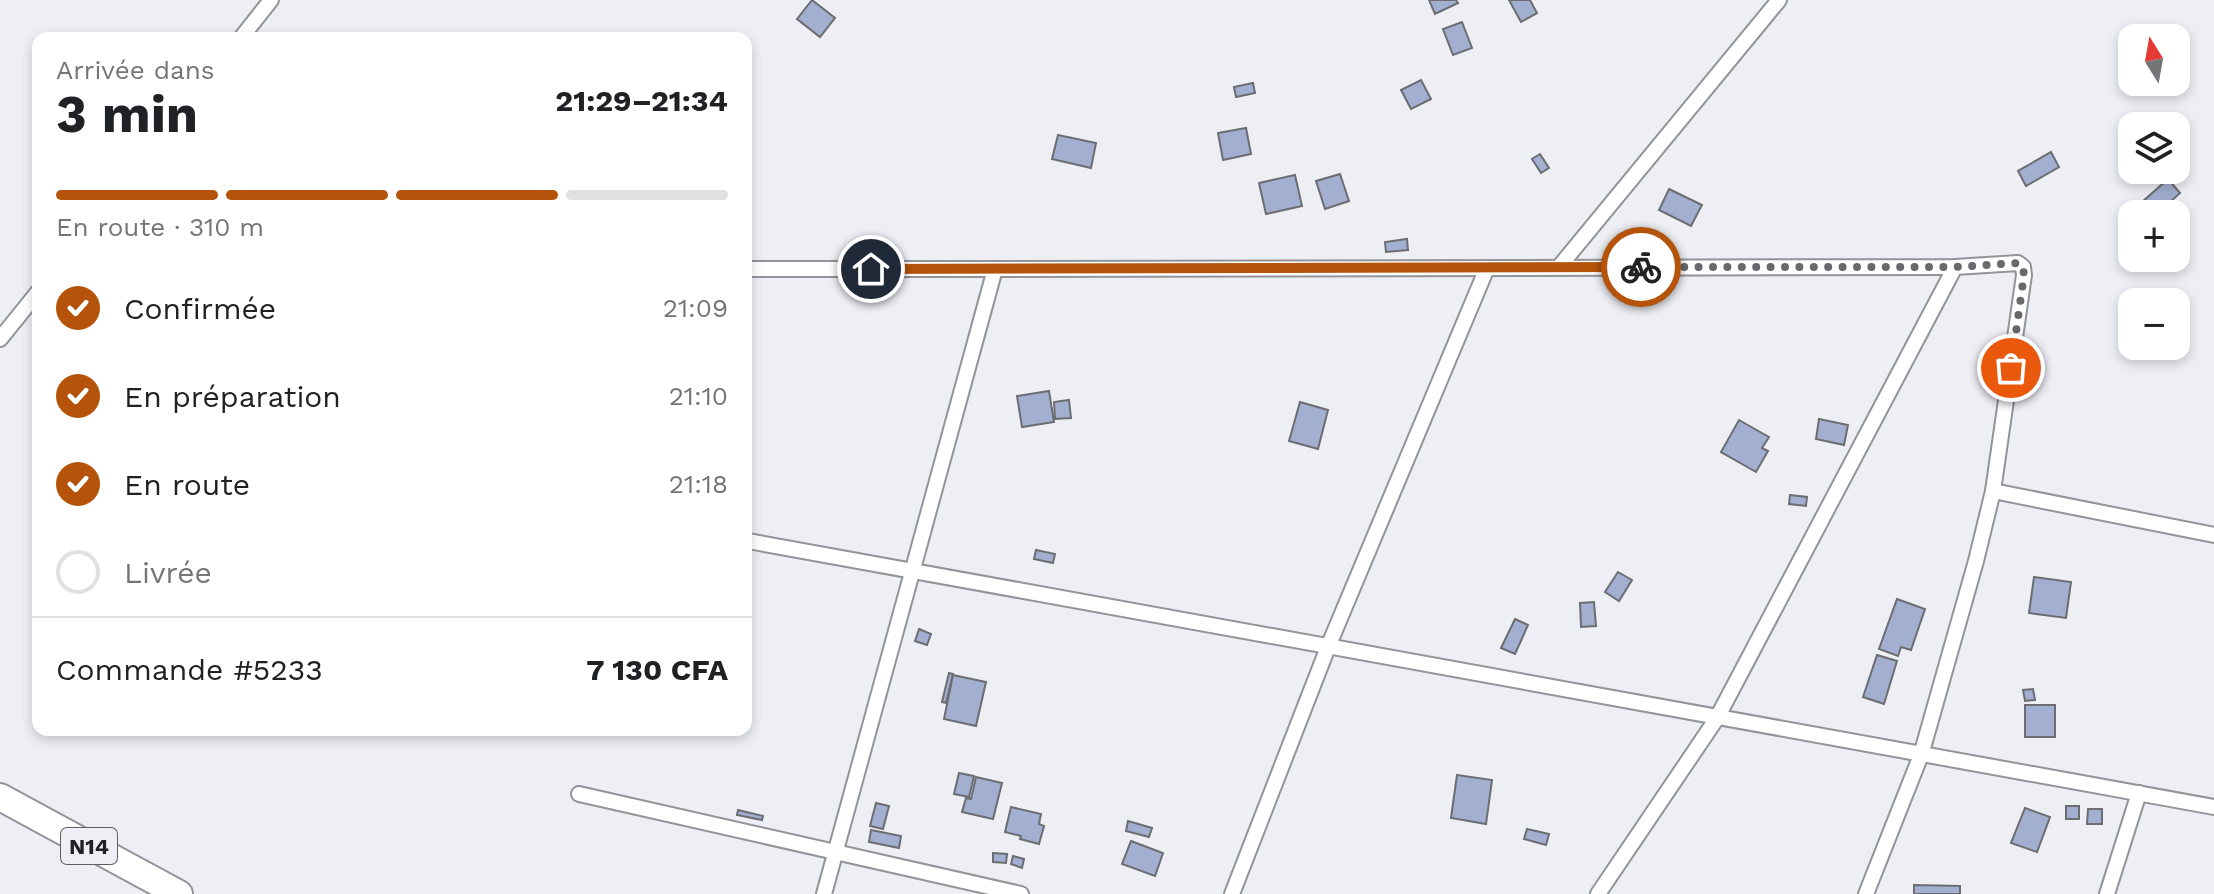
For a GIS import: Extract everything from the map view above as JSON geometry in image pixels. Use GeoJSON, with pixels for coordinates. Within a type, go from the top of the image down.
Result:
{"type":"FeatureCollection","features":[{"type":"Feature","properties":{"kind":"highway","name":"N14"},"geometry":{"type":"LineString","coordinates":[[0,797],[179,894]]}},
{"type":"Feature","properties":{"kind":"street"},"geometry":{"type":"LineString","coordinates":[[246,32],[271,0]]}},
{"type":"Feature","properties":{"kind":"street"},"geometry":{"type":"LineString","coordinates":[[1559,267],[1779,0]]}},
{"type":"Feature","properties":{"kind":"street"},"geometry":{"type":"LineString","coordinates":[[752,269],[1955,267],[2013,263],[2023,267],[1993,491],[1976,561],[1921,755],[1866,894]]}},
{"type":"Feature","properties":{"kind":"street"},"geometry":{"type":"LineString","coordinates":[[1598,894],[1717,718],[1955,267]]}},
{"type":"Feature","properties":{"kind":"street"},"geometry":{"type":"LineString","coordinates":[[1232,894],[1328,647],[1487,268]]}},
{"type":"Feature","properties":{"kind":"street"},"geometry":{"type":"LineString","coordinates":[[824,894],[995,269]]}},
{"type":"Feature","properties":{"kind":"street"},"geometry":{"type":"LineString","coordinates":[[0,339],[32,299]]}},
{"type":"Feature","properties":{"kind":"street"},"geometry":{"type":"LineString","coordinates":[[1993,491],[2214,535]]}},
{"type":"Feature","properties":{"kind":"street"},"geometry":{"type":"LineString","coordinates":[[752,542],[2214,807]]}},
{"type":"Feature","properties":{"kind":"street"},"geometry":{"type":"LineString","coordinates":[[2107,894],[2139,793]]}},
{"type":"Feature","properties":{"kind":"street"},"geometry":{"type":"LineString","coordinates":[[579,794],[1021,894]]}},
{"type":"Feature","properties":{"kind":"building"},"geometry":{"type":"Polygon","coordinates":[[[812,0],[835,18],[820,37],[797,19],[812,0]]]}},
{"type":"Feature","properties":{"kind":"building"},"geometry":{"type":"Polygon","coordinates":[[[1429,0],[1456,0],[1458,3],[1435,14],[1429,0]]]}},
{"type":"Feature","properties":{"kind":"building"},"geometry":{"type":"Polygon","coordinates":[[[1509,0],[1530,0],[1537,13],[1521,22],[1509,0]]]}},
{"type":"Feature","properties":{"kind":"building"},"geometry":{"type":"Polygon","coordinates":[[[1462,22],[1472,48],[1453,55],[1443,29],[1462,22]]]}},
{"type":"Feature","properties":{"kind":"building"},"geometry":{"type":"Polygon","coordinates":[[[1421,80],[1431,99],[1411,109],[1401,90],[1421,80]]]}},
{"type":"Feature","properties":{"kind":"building"},"geometry":{"type":"Polygon","coordinates":[[[1253,83],[1255,93],[1236,97],[1234,87],[1253,83]]]}},
{"type":"Feature","properties":{"kind":"building"},"geometry":{"type":"Polygon","coordinates":[[[1246,128],[1251,154],[1223,160],[1218,133],[1246,128]]]}},
{"type":"Feature","properties":{"kind":"building"},"geometry":{"type":"Polygon","coordinates":[[[1058,135],[1096,143],[1091,168],[1052,159],[1058,135]]]}},
{"type":"Feature","properties":{"kind":"building"},"geometry":{"type":"Polygon","coordinates":[[[2051,152],[2059,167],[2026,186],[2018,171],[2051,152]]]}},
{"type":"Feature","properties":{"kind":"building"},"geometry":{"type":"Polygon","coordinates":[[[1540,154],[1549,168],[1541,173],[1532,159],[1540,154]]]}},
{"type":"Feature","properties":{"kind":"building"},"geometry":{"type":"Polygon","coordinates":[[[1340,174],[1349,201],[1325,209],[1316,181],[1340,174]]]}},
{"type":"Feature","properties":{"kind":"building"},"geometry":{"type":"Polygon","coordinates":[[[1295,175],[1302,206],[1266,214],[1259,183],[1295,175]]]}},
{"type":"Feature","properties":{"kind":"building"},"geometry":{"type":"Polygon","coordinates":[[[2162,184],[2172,184],[2180,193],[2172,200],[2144,200],[2162,184]]]}},
{"type":"Feature","properties":{"kind":"building"},"geometry":{"type":"Polygon","coordinates":[[[1669,189],[1702,205],[1691,226],[1659,210],[1669,189]]]}},
{"type":"Feature","properties":{"kind":"building"},"geometry":{"type":"Polygon","coordinates":[[[1407,239],[1408,250],[1386,252],[1385,242],[1407,239]]]}},
{"type":"Feature","properties":{"kind":"building"},"geometry":{"type":"Polygon","coordinates":[[[1049,391],[1054,422],[1022,427],[1017,396],[1049,391]]]}},
{"type":"Feature","properties":{"kind":"building"},"geometry":{"type":"Polygon","coordinates":[[[1069,400],[1071,418],[1055,419],[1054,402],[1069,400]]]}},
{"type":"Feature","properties":{"kind":"building"},"geometry":{"type":"Polygon","coordinates":[[[1300,402],[1328,410],[1318,449],[1289,441],[1300,402]]]}},
{"type":"Feature","properties":{"kind":"building"},"geometry":{"type":"Polygon","coordinates":[[[1819,419],[1848,425],[1844,445],[1816,439],[1819,419]]]}},
{"type":"Feature","properties":{"kind":"building"},"geometry":{"type":"Polygon","coordinates":[[[1739,420],[1769,437],[1762,448],[1768,451],[1756,472],[1721,452],[1739,420]]]}},
{"type":"Feature","properties":{"kind":"building"},"geometry":{"type":"Polygon","coordinates":[[[1790,495],[1807,497],[1806,506],[1789,504],[1790,495]]]}},
{"type":"Feature","properties":{"kind":"building"},"geometry":{"type":"Polygon","coordinates":[[[1036,550],[1055,554],[1053,563],[1034,559],[1036,550]]]}},
{"type":"Feature","properties":{"kind":"building"},"geometry":{"type":"Polygon","coordinates":[[[1618,572],[1632,580],[1619,601],[1605,592],[1618,572]]]}},
{"type":"Feature","properties":{"kind":"building"},"geometry":{"type":"Polygon","coordinates":[[[2034,577],[2071,582],[2066,618],[2029,613],[2034,577]]]}},
{"type":"Feature","properties":{"kind":"building"},"geometry":{"type":"Polygon","coordinates":[[[1897,599],[1925,609],[1911,650],[1901,647],[1898,656],[1879,649],[1897,599]]]}},
{"type":"Feature","properties":{"kind":"building"},"geometry":{"type":"Polygon","coordinates":[[[1594,602],[1596,626],[1581,627],[1580,603],[1594,602]]]}},
{"type":"Feature","properties":{"kind":"building"},"geometry":{"type":"Polygon","coordinates":[[[1515,619],[1528,625],[1515,654],[1501,648],[1515,619]]]}},
{"type":"Feature","properties":{"kind":"building"},"geometry":{"type":"Polygon","coordinates":[[[919,629],[931,634],[927,645],[915,641],[919,629]]]}},
{"type":"Feature","properties":{"kind":"building"},"geometry":{"type":"Polygon","coordinates":[[[1877,655],[1897,661],[1884,704],[1863,697],[1877,655]]]}},
{"type":"Feature","properties":{"kind":"building"},"geometry":{"type":"Polygon","coordinates":[[[949,673],[953,674],[946,703],[942,702],[949,673]]]}},
{"type":"Feature","properties":{"kind":"building"},"geometry":{"type":"Polygon","coordinates":[[[953,675],[986,682],[976,726],[944,719],[953,675]]]}},
{"type":"Feature","properties":{"kind":"building"},"geometry":{"type":"Polygon","coordinates":[[[2033,689],[2035,700],[2025,701],[2023,690],[2033,689]]]}},
{"type":"Feature","properties":{"kind":"building"},"geometry":{"type":"Polygon","coordinates":[[[2025,705],[2055,705],[2055,737],[2025,737],[2025,705]]]}},
{"type":"Feature","properties":{"kind":"building"},"geometry":{"type":"Polygon","coordinates":[[[959,773],[974,776],[969,797],[954,794],[959,773]]]}},
{"type":"Feature","properties":{"kind":"building"},"geometry":{"type":"Polygon","coordinates":[[[1457,775],[1492,780],[1486,824],[1451,818],[1457,775]]]}},
{"type":"Feature","properties":{"kind":"building"},"geometry":{"type":"Polygon","coordinates":[[[976,777],[1002,783],[993,819],[962,812],[966,798],[971,799],[976,777]]]}},
{"type":"Feature","properties":{"kind":"building"},"geometry":{"type":"Polygon","coordinates":[[[876,803],[889,806],[883,829],[870,826],[876,803]]]}},
{"type":"Feature","properties":{"kind":"building"},"geometry":{"type":"Polygon","coordinates":[[[2066,806],[2079,806],[2079,819],[2066,819],[2066,806]]]}},
{"type":"Feature","properties":{"kind":"building"},"geometry":{"type":"Polygon","coordinates":[[[1011,807],[1041,814],[1039,824],[1044,826],[1039,844],[1005,832],[1011,807]]]}},
{"type":"Feature","properties":{"kind":"building"},"geometry":{"type":"Polygon","coordinates":[[[2025,808],[2050,817],[2037,852],[2011,843],[2025,808]]]}},
{"type":"Feature","properties":{"kind":"building"},"geometry":{"type":"Polygon","coordinates":[[[2088,809],[2102,809],[2102,824],[2087,824],[2088,809]]]}},
{"type":"Feature","properties":{"kind":"building"},"geometry":{"type":"Polygon","coordinates":[[[738,810],[763,816],[762,820],[737,815],[738,810]]]}},
{"type":"Feature","properties":{"kind":"building"},"geometry":{"type":"Polygon","coordinates":[[[1128,821],[1152,828],[1149,837],[1126,831],[1128,821]]]}},
{"type":"Feature","properties":{"kind":"building"},"geometry":{"type":"Polygon","coordinates":[[[1527,829],[1549,834],[1546,845],[1524,839],[1527,829]]]}},
{"type":"Feature","properties":{"kind":"building"},"geometry":{"type":"Polygon","coordinates":[[[871,830],[901,836],[899,848],[869,842],[871,830]]]}},
{"type":"Feature","properties":{"kind":"building"},"geometry":{"type":"Polygon","coordinates":[[[1131,841],[1163,853],[1155,876],[1122,864],[1131,841]]]}},
{"type":"Feature","properties":{"kind":"building"},"geometry":{"type":"Polygon","coordinates":[[[993,853],[1007,854],[1006,863],[993,862],[993,853]]]}},
{"type":"Feature","properties":{"kind":"building"},"geometry":{"type":"Polygon","coordinates":[[[1013,856],[1024,859],[1022,868],[1011,864],[1013,856]]]}},
{"type":"Feature","properties":{"kind":"building"},"geometry":{"type":"Polygon","coordinates":[[[1914,885],[1960,886],[1960,894],[1914,894],[1914,885]]]}},
{"type":"Feature","properties":{"kind":"way so far"},"geometry":{"type":"LineString","coordinates":[[1641,267],[1955,267],[2018,263],[2023,267],[2024,275],[2011,368]]}},
{"type":"Feature","properties":{"kind":"route"},"geometry":{"type":"LineString","coordinates":[[871,269],[1641,267]]}}]}
